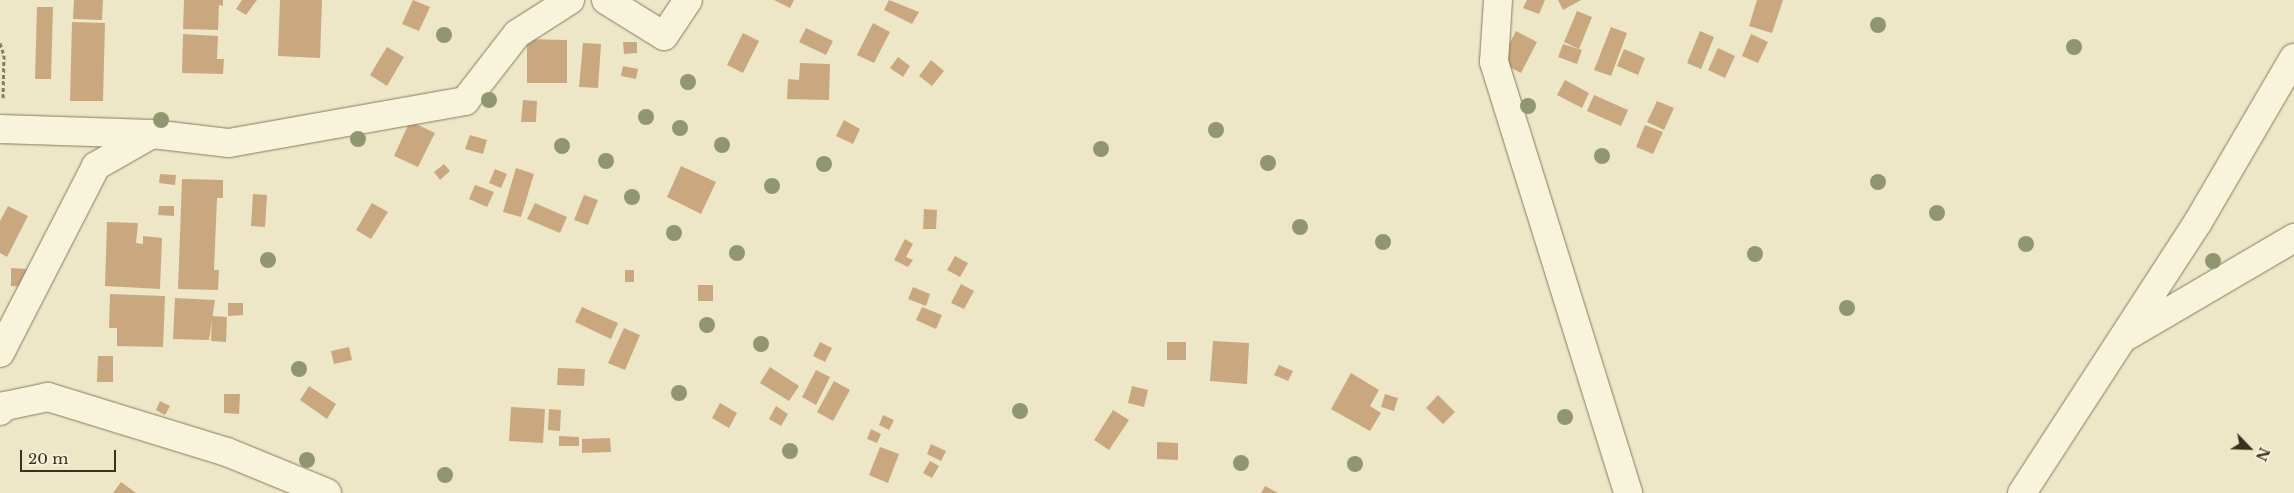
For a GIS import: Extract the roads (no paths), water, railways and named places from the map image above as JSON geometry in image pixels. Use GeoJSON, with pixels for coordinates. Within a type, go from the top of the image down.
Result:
{"type":"FeatureCollection","features":[{"type":"Feature","properties":{"kind":"street"},"geometry":{"type":"LineString","coordinates":[[0,129],[152,134],[229,144],[465,100],[517,34],[570,0]]}},
{"type":"Feature","properties":{"kind":"street"},"geometry":{"type":"LineString","coordinates":[[606,0],[664,36],[688,0]]}},
{"type":"Feature","properties":{"kind":"street"},"geometry":{"type":"LineString","coordinates":[[1498,0],[1494,62],[1628,493]]}},
{"type":"Feature","properties":{"kind":"street"},"geometry":{"type":"LineString","coordinates":[[2022,493],[2198,222],[2294,58]]}},
{"type":"Feature","properties":{"kind":"street"},"geometry":{"type":"LineString","coordinates":[[0,353],[96,166],[152,134]]}},
{"type":"Feature","properties":{"kind":"street"},"geometry":{"type":"LineString","coordinates":[[2122,339],[2294,238]]}},
{"type":"Feature","properties":{"kind":"street"},"geometry":{"type":"LineString","coordinates":[[0,410],[4,406],[48,397],[227,452],[327,493]]}}]}
